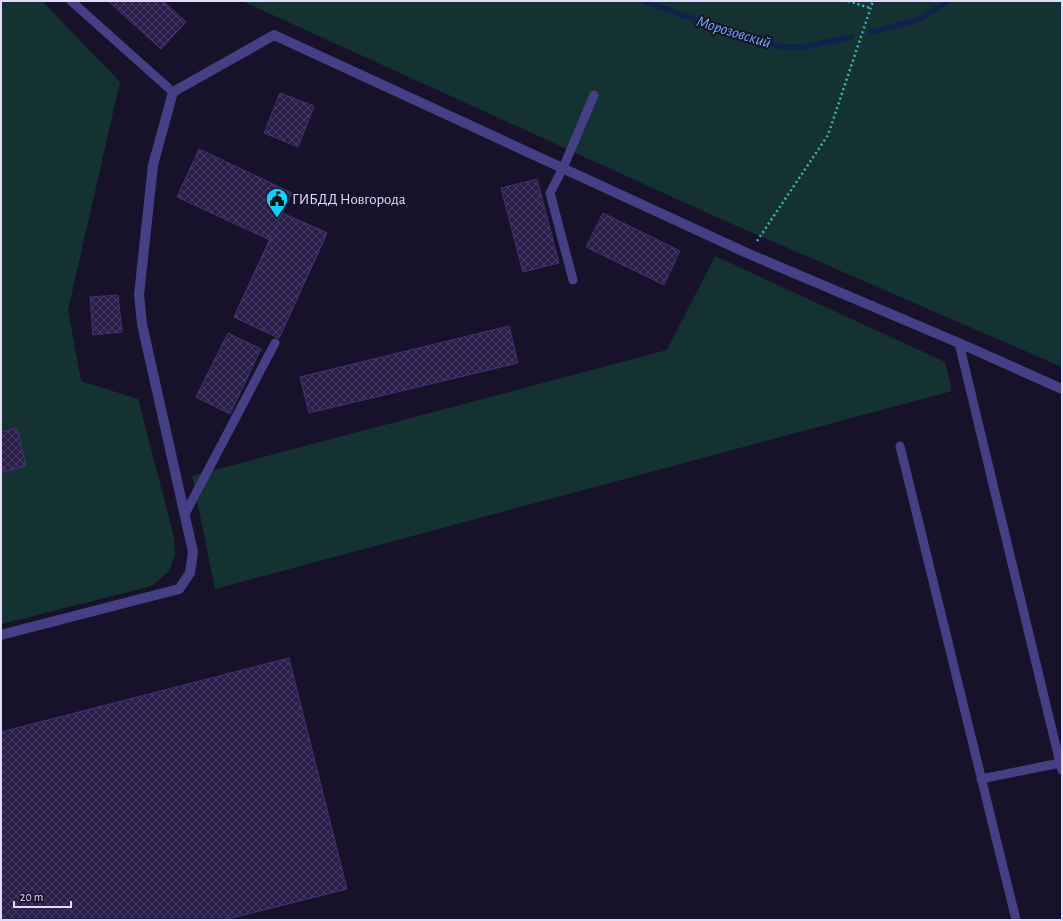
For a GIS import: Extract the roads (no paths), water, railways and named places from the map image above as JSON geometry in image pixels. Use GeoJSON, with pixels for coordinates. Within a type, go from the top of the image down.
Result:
{"type":"FeatureCollection","features":[{"type":"Feature","properties":{"kind":"street"},"geometry":{"type":"LineString","coordinates":[[1,635],[179,589],[190,573],[193,552],[142,324],[139,295],[153,165],[174,92],[274,35],[749,254],[1062,388]]}},
{"type":"Feature","properties":{"kind":"lane"},"geometry":{"type":"LineString","coordinates":[[72,1],[174,92]]}},
{"type":"Feature","properties":{"kind":"lane"},"geometry":{"type":"LineString","coordinates":[[573,280],[550,193],[564,168],[594,96]]}},
{"type":"Feature","properties":{"kind":"lane"},"geometry":{"type":"LineString","coordinates":[[185,514],[275,343]]}},
{"type":"Feature","properties":{"kind":"lane"},"geometry":{"type":"LineString","coordinates":[[959,343],[1061,765],[981,778]]}},
{"type":"Feature","properties":{"kind":"lane"},"geometry":{"type":"LineString","coordinates":[[900,446],[1016,920]]}},
{"type":"Feature","properties":{"kind":"waterway","name":"Морозовский"},"geometry":{"type":"LineString","coordinates":[[643,1],[764,44],[785,47],[804,47],[851,37]]}},
{"type":"Feature","properties":{"kind":"waterway","name":"Морозовский"},"geometry":{"type":"LineString","coordinates":[[872,32],[920,19],[948,1]]}},
{"type":"Feature","properties":{"kind":"place","name":"ГИБДД Новгорода"},"geometry":{"type":"Point","coordinates":[277,218]}}]}
